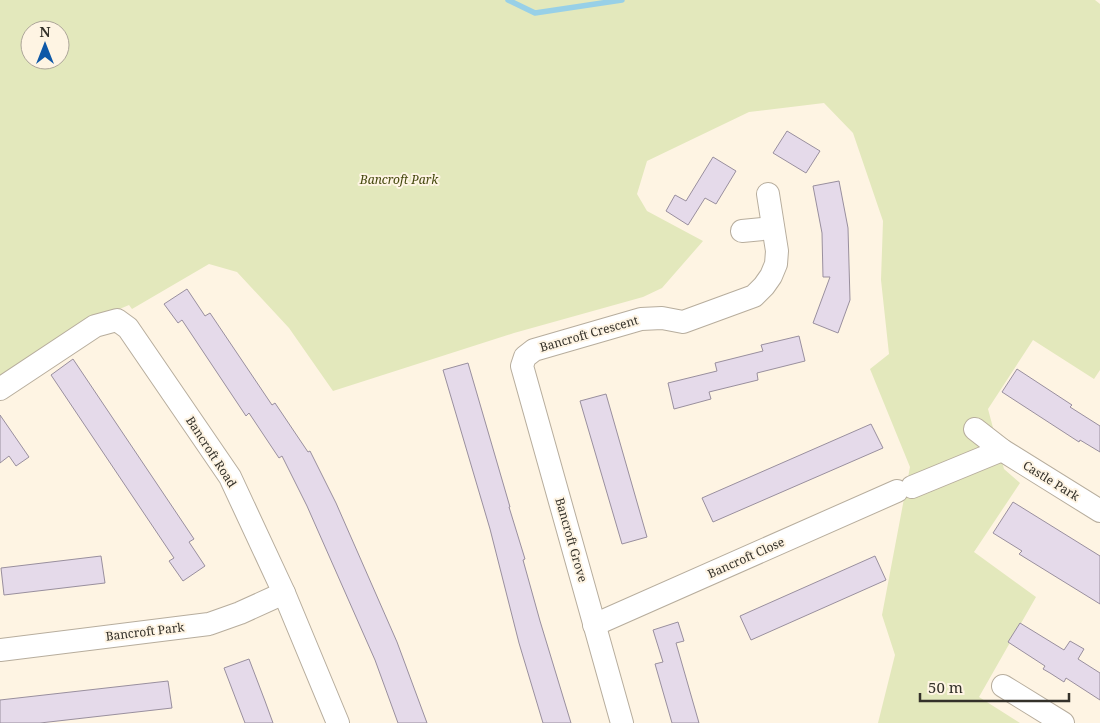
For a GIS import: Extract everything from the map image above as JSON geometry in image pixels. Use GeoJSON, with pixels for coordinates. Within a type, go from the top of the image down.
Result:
{"type":"FeatureCollection","features":[{"type":"Feature","properties":{"kind":"street","name":"Bancroft Crescent"},"geometry":{"type":"LineString","coordinates":[[525,357],[534,350],[641,319],[662,318],[683,322],[754,296],[771,276],[776,264],[777,251],[768,194]]}},
{"type":"Feature","properties":{"kind":"street"},"geometry":{"type":"LineString","coordinates":[[742,231],[773,228]]}},
{"type":"Feature","properties":{"kind":"street","name":"Bancroft Road"},"geometry":{"type":"LineString","coordinates":[[0,389],[95,326],[117,320],[128,328],[230,476],[284,593],[338,723]]}},
{"type":"Feature","properties":{"kind":"street","name":"Bancroft Grove"},"geometry":{"type":"LineString","coordinates":[[525,357],[522,366],[622,723]]}},
{"type":"Feature","properties":{"kind":"street","name":"Castle Park"},"geometry":{"type":"LineString","coordinates":[[975,429],[1002,450],[1100,511]]}},
{"type":"Feature","properties":{"kind":"street","name":"Bancroft Close"},"geometry":{"type":"LineString","coordinates":[[594,625],[904,489],[1002,450]]}},
{"type":"Feature","properties":{"kind":"street","name":"Bancroft Park"},"geometry":{"type":"LineString","coordinates":[[0,650],[209,624],[240,613],[284,593]]}},
{"type":"Feature","properties":{"kind":"street"},"geometry":{"type":"LineString","coordinates":[[1003,686],[1063,723]]}},
{"type":"Feature","properties":{"kind":"green space","name":"Bancroft Park"},"geometry":{"type":"Polygon","coordinates":[[[0,0],[1095,0],[1100,4],[1100,370],[1094,379],[1033,340],[988,409],[1004,469],[1020,483],[974,552],[1036,597],[979,697],[1020,723],[878,723],[895,655],[882,615],[910,467],[870,369],[889,354],[881,280],[883,221],[853,133],[824,103],[749,112],[647,161],[637,194],[647,211],[703,241],[662,288],[643,297],[514,333],[333,391],[289,328],[237,272],[209,264],[132,309],[129,305],[96,319],[0,376],[0,0]]]}},
{"type":"Feature","properties":{"kind":"building"},"geometry":{"type":"Polygon","coordinates":[[[787,131],[820,151],[806,173],[773,153],[787,131]]]}},
{"type":"Feature","properties":{"kind":"building"},"geometry":{"type":"Polygon","coordinates":[[[713,157],[736,171],[716,204],[705,198],[688,225],[666,211],[675,195],[686,201],[713,157]]]}},
{"type":"Feature","properties":{"kind":"building"},"geometry":{"type":"Polygon","coordinates":[[[839,181],[848,228],[850,300],[838,333],[813,323],[830,277],[823,277],[822,233],[813,186],[839,181]]]}},
{"type":"Feature","properties":{"kind":"building"},"geometry":{"type":"Polygon","coordinates":[[[187,289],[205,316],[210,313],[272,405],[275,403],[308,452],[310,451],[336,503],[397,642],[427,723],[398,723],[375,660],[307,506],[282,456],[279,458],[249,413],[246,416],[182,320],[178,323],[164,304],[187,289]]]}},
{"type":"Feature","properties":{"kind":"building"},"geometry":{"type":"Polygon","coordinates":[[[799,336],[805,361],[757,373],[758,380],[709,392],[711,399],[674,409],[668,383],[717,371],[715,363],[763,351],[761,345],[799,336]]]}},
{"type":"Feature","properties":{"kind":"building"},"geometry":{"type":"Polygon","coordinates":[[[73,359],[194,539],[189,542],[205,566],[183,581],[169,561],[174,558],[51,375],[73,359]]]}},
{"type":"Feature","properties":{"kind":"building"},"geometry":{"type":"Polygon","coordinates":[[[468,363],[525,559],[523,560],[540,621],[571,723],[543,723],[519,643],[490,529],[443,370],[468,363]]]}},
{"type":"Feature","properties":{"kind":"building"},"geometry":{"type":"Polygon","coordinates":[[[1017,369],[1100,426],[1100,452],[1080,440],[1079,442],[1002,392],[1017,369]]]}},
{"type":"Feature","properties":{"kind":"building"},"geometry":{"type":"Polygon","coordinates":[[[606,394],[647,537],[622,544],[580,401],[606,394]]]}},
{"type":"Feature","properties":{"kind":"building"},"geometry":{"type":"Polygon","coordinates":[[[0,415],[29,457],[16,466],[9,456],[0,463],[0,415]]]}},
{"type":"Feature","properties":{"kind":"building"},"geometry":{"type":"Polygon","coordinates":[[[871,424],[883,448],[713,522],[702,498],[871,424]]]}},
{"type":"Feature","properties":{"kind":"building"},"geometry":{"type":"Polygon","coordinates":[[[1013,502],[1100,556],[1100,604],[1019,554],[1022,551],[993,533],[1013,502]]]}},
{"type":"Feature","properties":{"kind":"building"},"geometry":{"type":"Polygon","coordinates":[[[101,556],[105,583],[4,595],[1,568],[101,556]]]}},
{"type":"Feature","properties":{"kind":"building"},"geometry":{"type":"Polygon","coordinates":[[[875,556],[886,580],[751,640],[740,616],[875,556]]]}},
{"type":"Feature","properties":{"kind":"building"},"geometry":{"type":"Polygon","coordinates":[[[678,622],[684,641],[676,643],[699,723],[672,723],[655,664],[663,662],[653,630],[678,622]]]}},
{"type":"Feature","properties":{"kind":"building"},"geometry":{"type":"Polygon","coordinates":[[[1020,623],[1064,650],[1070,641],[1084,649],[1078,659],[1100,673],[1100,700],[1066,678],[1064,682],[1043,669],[1045,666],[1008,642],[1020,623]]]}},
{"type":"Feature","properties":{"kind":"building"},"geometry":{"type":"Polygon","coordinates":[[[249,659],[273,723],[245,723],[224,668],[249,659]]]}},
{"type":"Feature","properties":{"kind":"building"},"geometry":{"type":"Polygon","coordinates":[[[168,681],[172,708],[40,723],[0,723],[0,700],[168,681]]]}},
{"type":"Feature","properties":{"kind":"waterway"},"geometry":{"type":"LineString","coordinates":[[508,0],[535,13],[622,0]]}}]}
